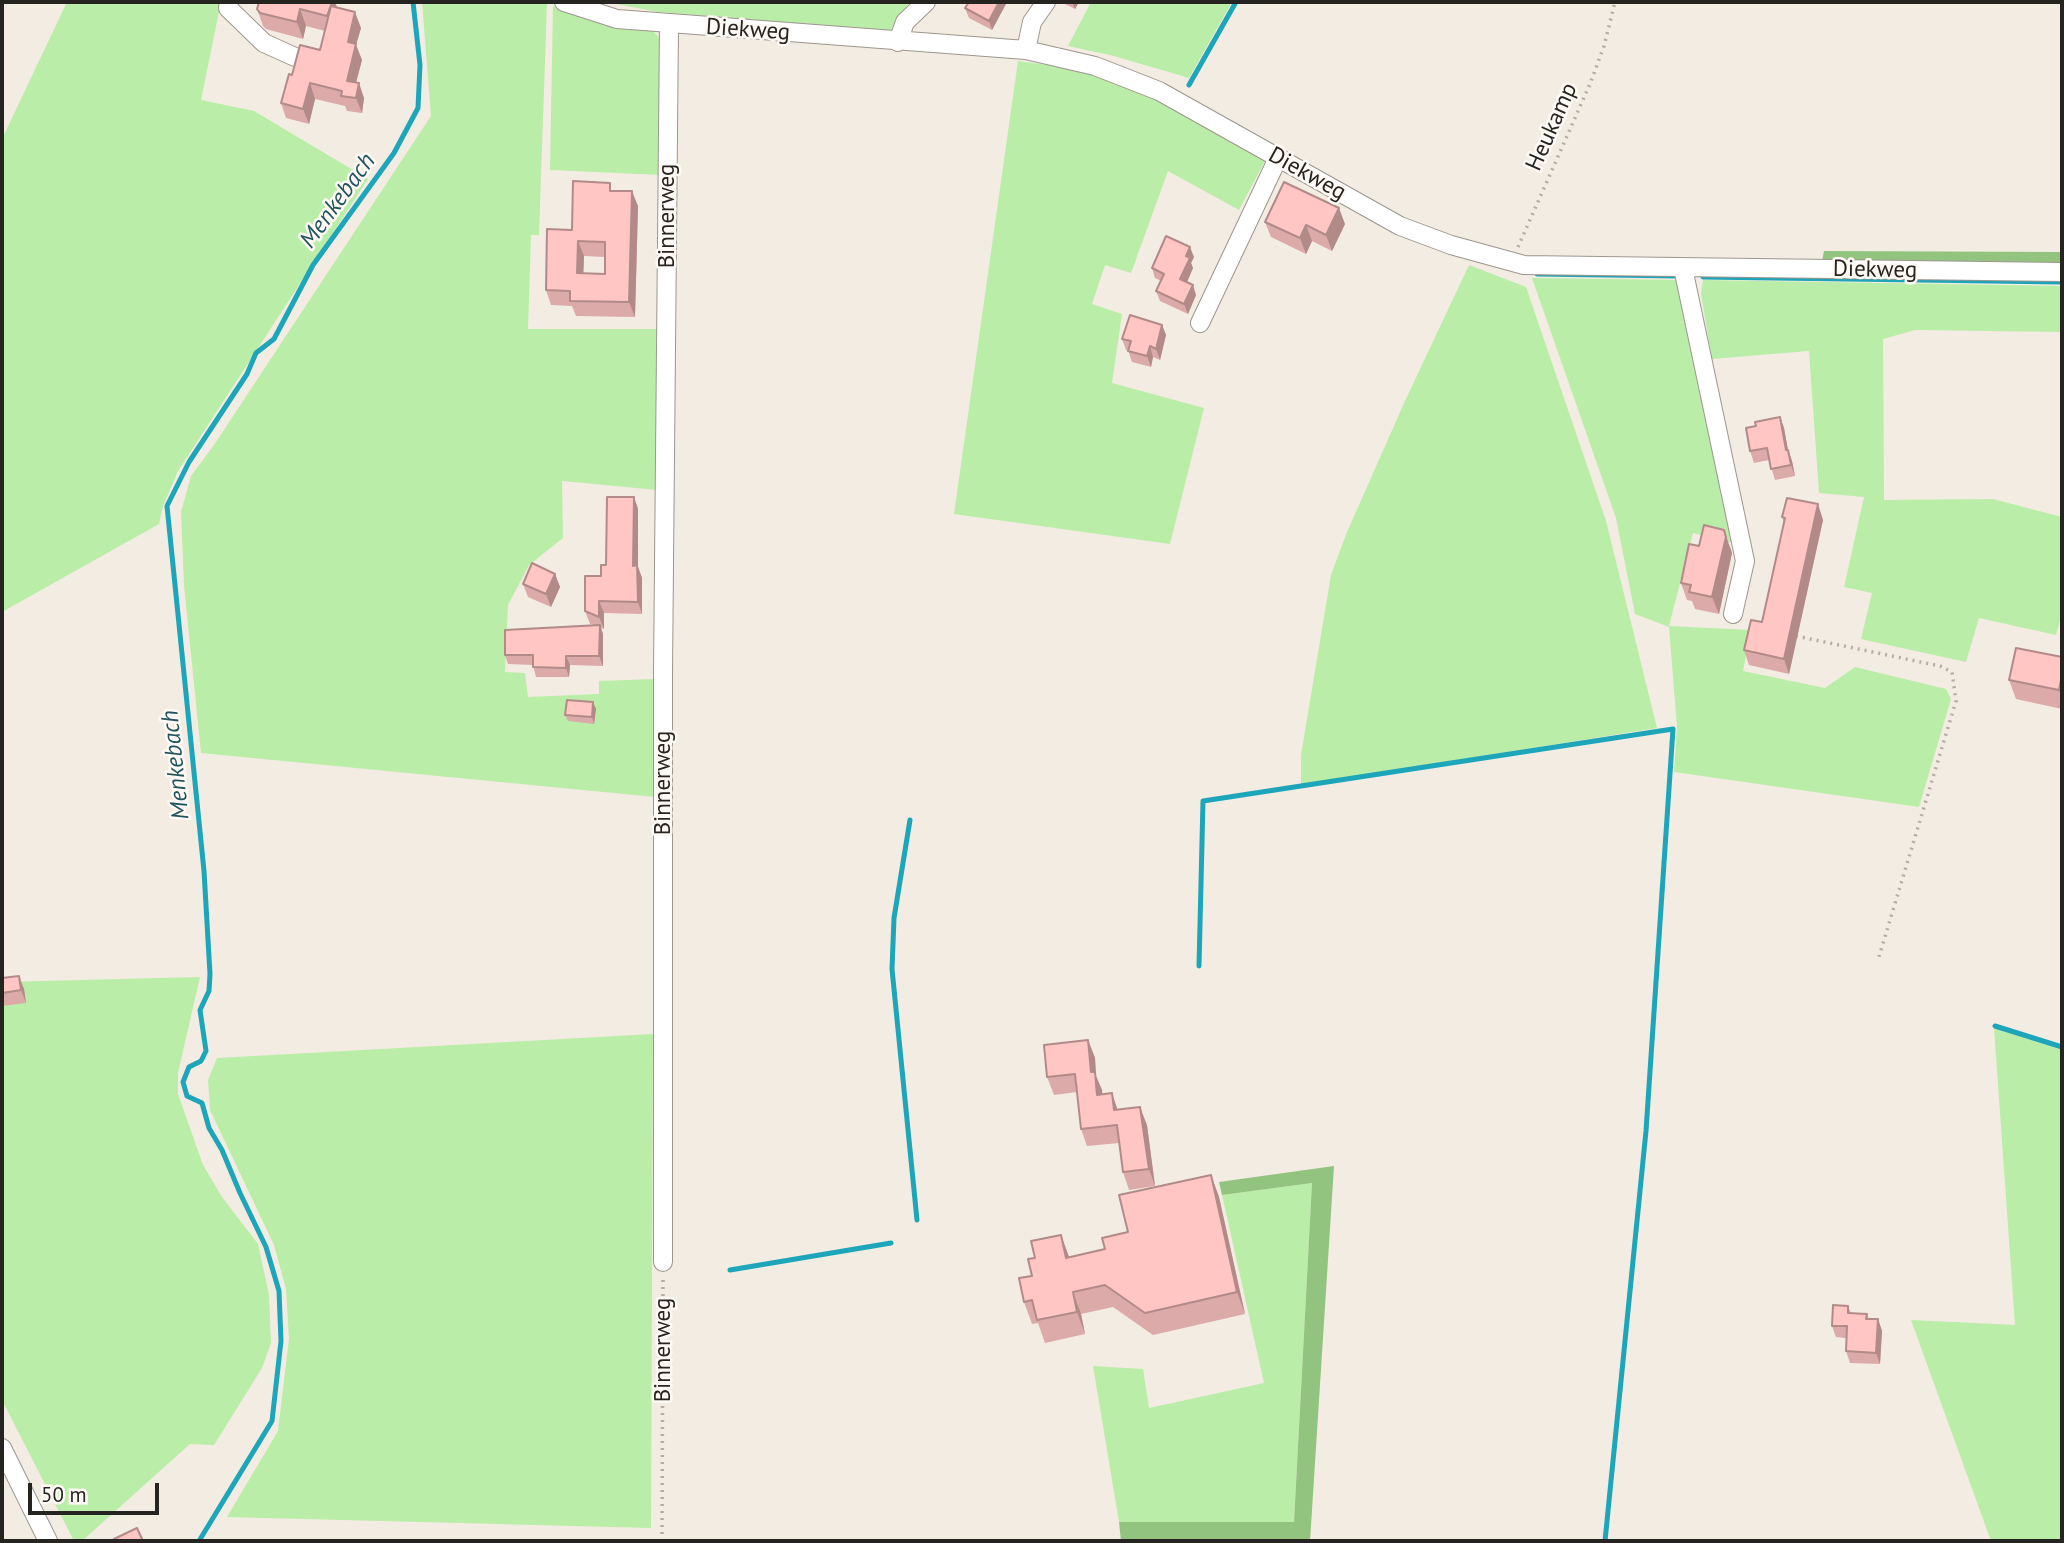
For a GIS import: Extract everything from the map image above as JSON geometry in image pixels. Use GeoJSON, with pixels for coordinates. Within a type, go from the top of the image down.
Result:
{"type":"FeatureCollection","features":[{"type":"Feature","properties":{"kind":"street"},"geometry":{"type":"LineString","coordinates":[[229,2],[228,8],[264,43],[295,57]]}},
{"type":"Feature","properties":{"kind":"street","name":"Diekweg"},"geometry":{"type":"LineString","coordinates":[[564,2],[617,19],[1026,50],[1095,66],[1159,91],[1401,226],[1451,245],[1524,265],[2062,272]]}},
{"type":"Feature","properties":{"kind":"street"},"geometry":{"type":"LineString","coordinates":[[898,42],[905,22],[926,2]]}},
{"type":"Feature","properties":{"kind":"street"},"geometry":{"type":"LineString","coordinates":[[1026,50],[1032,22],[1046,2]]}},
{"type":"Feature","properties":{"kind":"street","name":"Binnerweg"},"geometry":{"type":"LineString","coordinates":[[663,1262],[663,658],[669,24]]}},
{"type":"Feature","properties":{"kind":"street"},"geometry":{"type":"LineString","coordinates":[[1200,323],[1278,158]]}},
{"type":"Feature","properties":{"kind":"street"},"geometry":{"type":"LineString","coordinates":[[1683,268],[1745,561],[1733,614]]}},
{"type":"Feature","properties":{"kind":"street"},"geometry":{"type":"LineString","coordinates":[[2,1448],[48,1541]]}},
{"type":"Feature","properties":{"kind":"path","name":"Heukamp"},"geometry":{"type":"LineString","coordinates":[[1511,262],[1590,84],[1604,46],[1615,2]]}},
{"type":"Feature","properties":{"kind":"path"},"geometry":{"type":"LineString","coordinates":[[1786,634],[1940,666],[1952,672],[1956,701],[1878,960]]}},
{"type":"Feature","properties":{"kind":"path","name":"Binnerweg"},"geometry":{"type":"LineString","coordinates":[[662,1541],[663,1262]]}},
{"type":"Feature","properties":{"kind":"green space"},"geometry":{"type":"Polygon","coordinates":[[[67,2],[221,2],[201,100],[254,111],[368,179],[178,471],[163,506],[159,524],[2,612],[2,139],[67,2]]]}},
{"type":"Feature","properties":{"kind":"green space"},"geometry":{"type":"Polygon","coordinates":[[[422,2],[547,3],[539,235],[531,235],[528,329],[660,329],[657,490],[562,481],[563,538],[529,565],[508,605],[505,672],[525,673],[528,697],[599,694],[599,681],[655,679],[655,797],[201,753],[184,585],[181,512],[191,476],[431,116],[422,2]]]}},
{"type":"Feature","properties":{"kind":"green space"},"geometry":{"type":"Polygon","coordinates":[[[606,2],[909,2],[893,31],[658,12],[606,2]]]}},
{"type":"Feature","properties":{"kind":"green space"},"geometry":{"type":"Polygon","coordinates":[[[1091,2],[1232,2],[1189,78],[1068,46],[1091,2]]]}},
{"type":"Feature","properties":{"kind":"green space"},"geometry":{"type":"Polygon","coordinates":[[[553,6],[607,23],[653,31],[664,43],[662,175],[550,170],[553,6]]]}},
{"type":"Feature","properties":{"kind":"green space"},"geometry":{"type":"Polygon","coordinates":[[[1018,61],[1093,71],[1155,97],[1265,161],[1239,210],[1168,171],[1131,273],[1105,265],[1092,304],[1122,314],[1112,383],[1204,408],[1170,544],[954,514],[1018,61]]]}},
{"type":"Feature","properties":{"kind":"green space"},"geometry":{"type":"Polygon","coordinates":[[[1824,251],[2062,252],[2062,264],[1822,261],[1824,251]]]}},
{"type":"Feature","properties":{"kind":"green space"},"geometry":{"type":"Polygon","coordinates":[[[1469,265],[1526,287],[1606,521],[1657,728],[1301,785],[1301,755],[1331,575],[1347,532],[1405,401],[1469,265]]]}},
{"type":"Feature","properties":{"kind":"green space"},"geometry":{"type":"Polygon","coordinates":[[[1532,278],[1681,280],[1733,543],[1693,533],[1669,626],[1751,630],[1743,671],[1825,688],[1855,667],[1946,689],[1951,699],[1919,807],[1674,772],[1677,727],[1669,627],[1635,614],[1616,518],[1532,278]]]}},
{"type":"Feature","properties":{"kind":"green space"},"geometry":{"type":"Polygon","coordinates":[[[1703,280],[2062,286],[2062,332],[1915,330],[1883,339],[1884,500],[1993,499],[2062,517],[2062,620],[2056,635],[1979,618],[1966,662],[1861,639],[1872,593],[1844,587],[1864,497],[1819,493],[1809,351],[1712,359],[1701,294],[1703,280]]]}},
{"type":"Feature","properties":{"kind":"green space"},"geometry":{"type":"Polygon","coordinates":[[[200,977],[178,1073],[178,1094],[203,1165],[222,1197],[258,1244],[269,1295],[271,1343],[262,1368],[214,1445],[190,1444],[82,1541],[74,1541],[2,1400],[2,982],[200,977]]]}},
{"type":"Feature","properties":{"kind":"green space"},"geometry":{"type":"Polygon","coordinates":[[[1994,1028],[2062,1050],[2062,1541],[1991,1541],[1911,1320],[2015,1325],[1994,1028]]]}},
{"type":"Feature","properties":{"kind":"green space"},"geometry":{"type":"Polygon","coordinates":[[[653,1034],[651,1528],[227,1517],[278,1431],[289,1339],[286,1289],[274,1245],[210,1110],[208,1080],[217,1058],[653,1034]]]}},
{"type":"Feature","properties":{"kind":"green space"},"geometry":{"type":"Polygon","coordinates":[[[1334,1166],[1310,1541],[1121,1541],[1119,1522],[1294,1522],[1312,1183],[1222,1195],[1219,1182],[1334,1166]]]}},
{"type":"Feature","properties":{"kind":"green space"},"geometry":{"type":"Polygon","coordinates":[[[1312,1183],[1294,1522],[1119,1522],[1093,1366],[1143,1369],[1149,1408],[1264,1383],[1222,1195],[1312,1183]]]}},
{"type":"Feature","properties":{"kind":"building"},"geometry":{"type":"Polygon","coordinates":[[[259,2],[332,2],[327,16],[300,9],[297,22],[260,13],[257,9],[259,2]]]}},
{"type":"Feature","properties":{"kind":"building"},"geometry":{"type":"Polygon","coordinates":[[[969,2],[999,2],[989,21],[965,8],[969,2]]]}},
{"type":"Feature","properties":{"kind":"building"},"geometry":{"type":"Polygon","coordinates":[[[331,6],[355,12],[348,42],[356,44],[347,81],[359,83],[356,98],[341,96],[342,91],[310,83],[303,109],[281,103],[300,45],[320,50],[331,6]]]}},
{"type":"Feature","properties":{"kind":"building"},"geometry":{"type":"Polygon","coordinates":[[[573,181],[610,183],[610,191],[632,191],[629,302],[570,301],[570,291],[546,290],[547,229],[572,230],[573,181]],[[578,241],[577,273],[605,274],[605,242],[578,241]]]}},
{"type":"Feature","properties":{"kind":"building"},"geometry":{"type":"Polygon","coordinates":[[[1284,182],[1339,208],[1326,235],[1306,225],[1300,238],[1265,222],[1284,182]]]}},
{"type":"Feature","properties":{"kind":"building"},"geometry":{"type":"Polygon","coordinates":[[[1166,236],[1190,247],[1186,256],[1190,258],[1180,279],[1193,285],[1184,304],[1156,291],[1164,274],[1152,268],[1166,236]]]}},
{"type":"Feature","properties":{"kind":"building"},"geometry":{"type":"Polygon","coordinates":[[[1130,315],[1162,325],[1156,349],[1150,346],[1147,356],[1128,351],[1131,341],[1122,339],[1130,315]]]}},
{"type":"Feature","properties":{"kind":"building"},"geometry":{"type":"Polygon","coordinates":[[[1780,417],[1791,465],[1771,469],[1767,448],[1750,451],[1746,428],[1756,426],[1755,422],[1780,417]]]}},
{"type":"Feature","properties":{"kind":"building"},"geometry":{"type":"Polygon","coordinates":[[[607,497],[634,497],[633,566],[637,565],[638,602],[599,601],[599,617],[585,611],[585,576],[601,576],[601,565],[606,565],[607,497]]]}},
{"type":"Feature","properties":{"kind":"building"},"geometry":{"type":"Polygon","coordinates":[[[1787,498],[1818,504],[1784,659],[1744,650],[1751,620],[1762,622],[1787,498]]]}},
{"type":"Feature","properties":{"kind":"building"},"geometry":{"type":"Polygon","coordinates":[[[1704,525],[1724,530],[1726,537],[1712,597],[1689,592],[1691,585],[1681,583],[1689,544],[1699,546],[1704,525]]]}},
{"type":"Feature","properties":{"kind":"building"},"geometry":{"type":"Polygon","coordinates":[[[532,563],[555,574],[546,594],[523,584],[532,563]]]}},
{"type":"Feature","properties":{"kind":"building"},"geometry":{"type":"Polygon","coordinates":[[[600,625],[599,656],[566,656],[566,668],[533,667],[533,655],[505,655],[505,630],[600,625]]]}},
{"type":"Feature","properties":{"kind":"building"},"geometry":{"type":"Polygon","coordinates":[[[2016,648],[2062,657],[2059,690],[2009,680],[2016,648]]]}},
{"type":"Feature","properties":{"kind":"building"},"geometry":{"type":"Polygon","coordinates":[[[567,700],[593,702],[592,717],[565,715],[567,700]]]}},
{"type":"Feature","properties":{"kind":"building"},"geometry":{"type":"Polygon","coordinates":[[[19,976],[21,990],[2,993],[2,978],[19,976]]]}},
{"type":"Feature","properties":{"kind":"building"},"geometry":{"type":"Polygon","coordinates":[[[1088,1040],[1091,1072],[1095,1072],[1097,1095],[1112,1093],[1114,1110],[1140,1107],[1149,1169],[1123,1172],[1117,1125],[1081,1129],[1075,1074],[1047,1077],[1044,1045],[1088,1040]]]}},
{"type":"Feature","properties":{"kind":"building"},"geometry":{"type":"Polygon","coordinates":[[[1211,1175],[1237,1292],[1145,1313],[1105,1285],[1073,1292],[1077,1312],[1037,1320],[1032,1300],[1024,1302],[1019,1278],[1032,1276],[1028,1259],[1035,1258],[1031,1241],[1061,1235],[1066,1258],[1105,1249],[1102,1238],[1128,1232],[1119,1195],[1211,1175]]]}},
{"type":"Feature","properties":{"kind":"building"},"geometry":{"type":"Polygon","coordinates":[[[1833,1305],[1848,1306],[1848,1313],[1867,1314],[1866,1319],[1878,1319],[1876,1353],[1846,1351],[1847,1326],[1832,1326],[1833,1305]]]}},
{"type":"Feature","properties":{"kind":"building"},"geometry":{"type":"Polygon","coordinates":[[[137,1528],[143,1541],[115,1541],[114,1539],[137,1528]]]}},
{"type":"Feature","properties":{"kind":"waterway","name":"Menkebach"},"geometry":{"type":"LineString","coordinates":[[199,1541],[272,1421],[281,1341],[279,1291],[266,1247],[222,1150],[209,1128],[202,1103],[187,1096],[183,1082],[189,1067],[201,1061],[206,1051],[200,1010],[209,991],[210,974],[204,871],[167,506],[189,462],[247,374],[256,353],[274,339],[313,265],[394,153],[418,108],[420,65],[413,2]]}},
{"type":"Feature","properties":{"kind":"waterway"},"geometry":{"type":"LineString","coordinates":[[1189,85],[1236,2]]}},
{"type":"Feature","properties":{"kind":"waterway"},"geometry":{"type":"LineString","coordinates":[[1537,274],[1679,276]]}},
{"type":"Feature","properties":{"kind":"waterway"},"geometry":{"type":"LineString","coordinates":[[1703,277],[2062,282]]}},
{"type":"Feature","properties":{"kind":"waterway"},"geometry":{"type":"LineString","coordinates":[[1199,966],[1203,801],[1673,729],[1646,1131],[1605,1541]]}},
{"type":"Feature","properties":{"kind":"waterway"},"geometry":{"type":"LineString","coordinates":[[910,820],[894,918],[892,969],[917,1220]]}},
{"type":"Feature","properties":{"kind":"waterway"},"geometry":{"type":"LineString","coordinates":[[1995,1026],[2062,1047]]}},
{"type":"Feature","properties":{"kind":"waterway"},"geometry":{"type":"LineString","coordinates":[[730,1270],[891,1243]]}}]}
